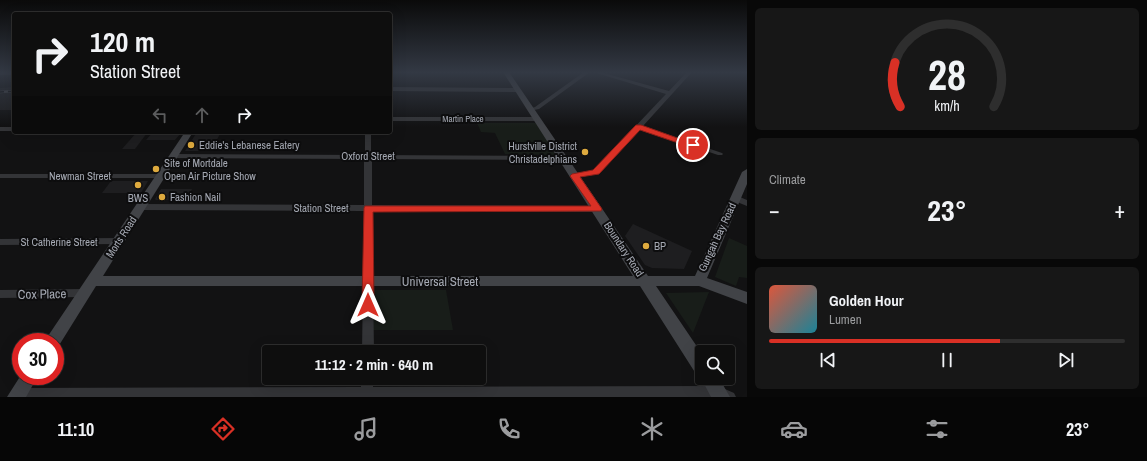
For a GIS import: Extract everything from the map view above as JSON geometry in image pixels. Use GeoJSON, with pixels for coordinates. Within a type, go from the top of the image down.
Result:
{"type":"FeatureCollection","features":[{"type":"Feature","properties":{"kind":"street","name":"Boundary Road"},"geometry":{"type":"LineString","coordinates":[[517,91],[695,357]]}},
{"type":"Feature","properties":{"kind":"street"},"geometry":{"type":"LineString","coordinates":[[531,110],[537,108],[561,91]]}},
{"type":"Feature","properties":{"kind":"street"},"geometry":{"type":"LineString","coordinates":[[661,91],[670,93]]}},
{"type":"Feature","properties":{"kind":"street"},"geometry":{"type":"LineString","coordinates":[[575,176],[596,172],[672,91]]}},
{"type":"Feature","properties":{"kind":"street","name":"Martin Place"},"geometry":{"type":"LineString","coordinates":[[392,119],[537,119]]}},
{"type":"Feature","properties":{"kind":"street"},"geometry":{"type":"LineString","coordinates":[[639,127],[720,154]]}},
{"type":"Feature","properties":{"kind":"street"},"geometry":{"type":"LineString","coordinates":[[1,130],[12,129]]}},
{"type":"Feature","properties":{"kind":"street","name":"Morts Road"},"geometry":{"type":"LineString","coordinates":[[58,333],[188,134]]}},
{"type":"Feature","properties":{"kind":"street"},"geometry":{"type":"LineString","coordinates":[[368,134],[368,345]]}},
{"type":"Feature","properties":{"kind":"street","name":"Oxford Street"},"geometry":{"type":"LineString","coordinates":[[174,156],[562,158]]}},
{"type":"Feature","properties":{"kind":"street","name":"Gungah Bay Road"},"geometry":{"type":"LineString","coordinates":[[699,281],[747,172]]}},
{"type":"Feature","properties":{"kind":"street","name":"Newman Street"},"geometry":{"type":"LineString","coordinates":[[0,176],[161,176]]}},
{"type":"Feature","properties":{"kind":"street"},"geometry":{"type":"LineString","coordinates":[[735,198],[747,202]]}},
{"type":"Feature","properties":{"kind":"street","name":"Station Street"},"geometry":{"type":"LineString","coordinates":[[140,207],[597,209]]}},
{"type":"Feature","properties":{"kind":"street","name":"St Catherine Street"},"geometry":{"type":"LineString","coordinates":[[0,242],[118,242]]}},
{"type":"Feature","properties":{"kind":"street","name":"Universal Street"},"geometry":{"type":"LineString","coordinates":[[88,287],[368,281],[699,281],[747,298]]}},
{"type":"Feature","properties":{"kind":"street","name":"Cox Place"},"geometry":{"type":"LineString","coordinates":[[0,294],[88,287]]}},
{"type":"Feature","properties":{"kind":"street"},"geometry":{"type":"LineString","coordinates":[[17,395],[24,385]]}},
{"type":"Feature","properties":{"kind":"street"},"geometry":{"type":"LineString","coordinates":[[17,395],[719,391]]}},
{"type":"Feature","properties":{"kind":"shaded area"},"geometry":{"type":"Polygon","coordinates":[[[0,91],[12,91],[12,110],[0,110],[0,91]]]}},
{"type":"Feature","properties":{"kind":"shaded area"},"geometry":{"type":"Polygon","coordinates":[[[477,123],[536,123],[557,155],[505,154],[495,133],[481,132],[477,123]]]}},
{"type":"Feature","properties":{"kind":"shaded area"},"geometry":{"type":"Polygon","coordinates":[[[135,134],[146,134],[135,149],[122,149],[135,134]]]}},
{"type":"Feature","properties":{"kind":"shaded area"},"geometry":{"type":"Polygon","coordinates":[[[151,134],[180,134],[175,140],[146,140],[151,134]]]}},
{"type":"Feature","properties":{"kind":"shaded area"},"geometry":{"type":"Polygon","coordinates":[[[196,134],[220,134],[211,151],[185,151],[196,134]]]}},
{"type":"Feature","properties":{"kind":"shaded area"},"geometry":{"type":"Polygon","coordinates":[[[111,181],[148,181],[141,193],[102,193],[111,181]]]}},
{"type":"Feature","properties":{"kind":"shaded area"},"geometry":{"type":"Polygon","coordinates":[[[161,189],[192,189],[187,200],[156,200],[155,199],[161,189]]]}},
{"type":"Feature","properties":{"kind":"shaded area"},"geometry":{"type":"Polygon","coordinates":[[[633,224],[692,251],[684,269],[652,268],[645,265],[625,236],[633,224]]]}},
{"type":"Feature","properties":{"kind":"shaded area"},"geometry":{"type":"Polygon","coordinates":[[[729,238],[747,246],[747,278],[739,277],[736,286],[715,277],[729,238]]]}},
{"type":"Feature","properties":{"kind":"shaded area"},"geometry":{"type":"Polygon","coordinates":[[[371,290],[446,290],[453,330],[372,330],[371,290]]]}},
{"type":"Feature","properties":{"kind":"shaded area"},"geometry":{"type":"Polygon","coordinates":[[[709,292],[693,333],[666,293],[709,292]]]}},
{"type":"Feature","properties":{"kind":"railway"},"geometry":{"type":"LineString","coordinates":[[0,92],[12,91]]}},
{"type":"Feature","properties":{"kind":"place","name":"Eddie's Lebanese Eatery"},"geometry":{"type":"Point","coordinates":[191,145]}},
{"type":"Feature","properties":{"kind":"place","name":"Hurstville District Christadelphians"},"geometry":{"type":"Point","coordinates":[585,152]}},
{"type":"Feature","properties":{"kind":"place","name":"Site of Mortdale Open Air Picture Show"},"geometry":{"type":"Point","coordinates":[156,169]}},
{"type":"Feature","properties":{"kind":"place","name":"BWS"},"geometry":{"type":"Point","coordinates":[138,185]}},
{"type":"Feature","properties":{"kind":"place","name":"Fashion Nail"},"geometry":{"type":"Point","coordinates":[162,197]}},
{"type":"Feature","properties":{"kind":"place","name":"BP"},"geometry":{"type":"Point","coordinates":[646,246]}},
{"type":"Feature","properties":{"kind":"route"},"geometry":{"type":"LineString","coordinates":[[368,305],[368,208],[597,209],[575,176],[587,175],[596,172],[639,127],[693,145]]}}]}
